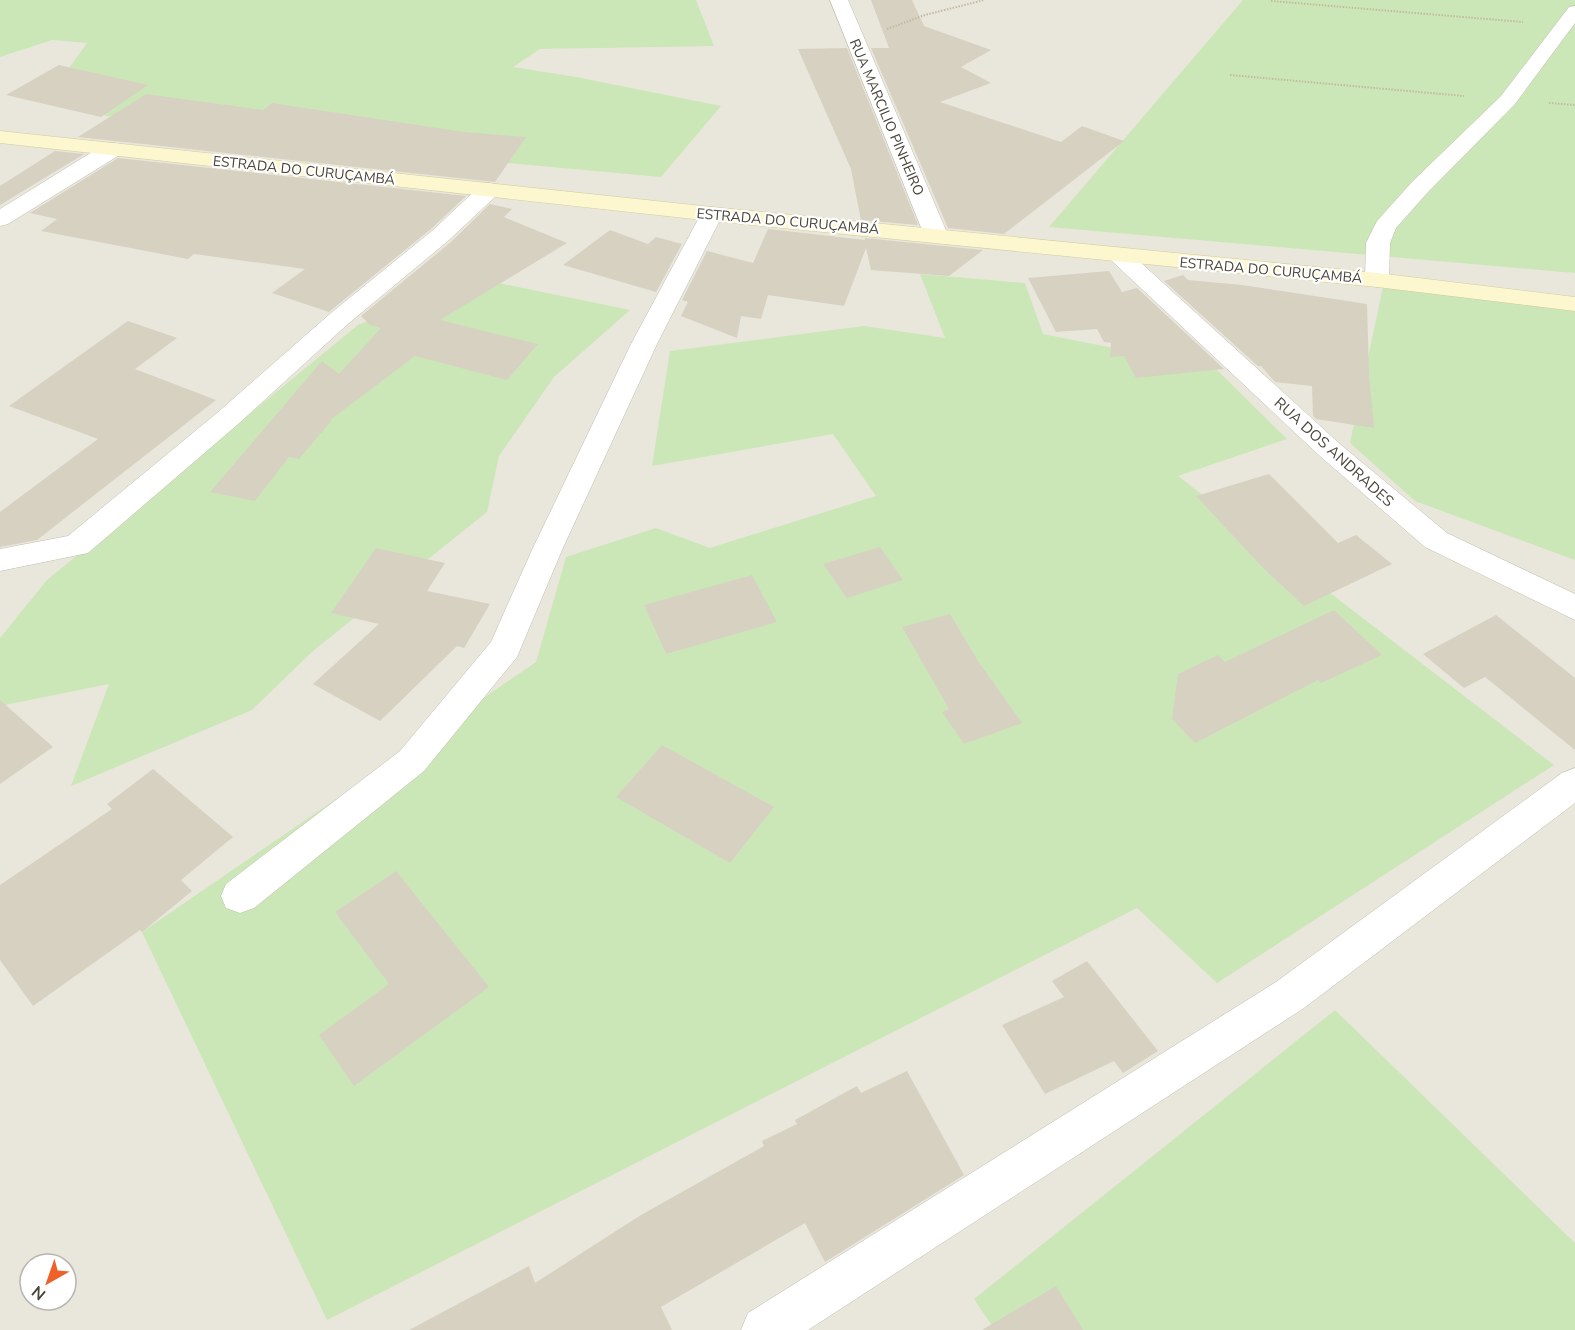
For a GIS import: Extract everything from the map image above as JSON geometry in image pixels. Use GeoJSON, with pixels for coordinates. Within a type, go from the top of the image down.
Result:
{"type":"FeatureCollection","features":[{"type":"Feature","properties":{"kind":"street","name":"RUA MARCILIO PINHEIRO"},"geometry":{"type":"LineString","coordinates":[[839,0],[936,235]]}},
{"type":"Feature","properties":{"kind":"street"},"geometry":{"type":"LineString","coordinates":[[1377,280],[1377,243],[1385,226],[1420,187],[1508,100],[1569,18]]}},
{"type":"Feature","properties":{"kind":"street","name":"ESTRADA DO CURUÇAMBÁ"},"geometry":{"type":"LineString","coordinates":[[0,137],[712,214],[1377,280],[1575,304]]}},
{"type":"Feature","properties":{"kind":"street"},"geometry":{"type":"LineString","coordinates":[[0,219],[113,149]]}},
{"type":"Feature","properties":{"kind":"street"},"geometry":{"type":"LineString","coordinates":[[0,560],[77,545],[227,419],[340,318],[441,235],[489,190]]}},
{"type":"Feature","properties":{"kind":"street"},"geometry":{"type":"LineString","coordinates":[[240,896],[412,760],[462,704],[506,648],[547,550],[644,344],[712,214]]}},
{"type":"Feature","properties":{"kind":"street","name":"RUA DOS ANDRADES"},"geometry":{"type":"LineString","coordinates":[[1120,256],[1331,451],[1436,540],[1575,608]]}},
{"type":"Feature","properties":{"kind":"street"},"geometry":{"type":"LineString","coordinates":[[765,1330],[1290,995],[1575,783]]}},
{"type":"Feature","properties":{"kind":"path"},"geometry":{"type":"LineString","coordinates":[[855,40],[925,15],[984,0]]}},
{"type":"Feature","properties":{"kind":"path"},"geometry":{"type":"LineString","coordinates":[[1271,2],[1569,18]]}},
{"type":"Feature","properties":{"kind":"path"},"geometry":{"type":"LineString","coordinates":[[1230,75],[1575,105]]}},
{"type":"Feature","properties":{"kind":"shaded area"},"geometry":{"type":"Polygon","coordinates":[[[0,0],[1575,0],[1575,1330],[0,1330],[0,0]]]}},
{"type":"Feature","properties":{"kind":"green space"},"geometry":{"type":"Polygon","coordinates":[[[0,0],[696,0],[714,46],[540,49],[513,67],[721,106],[661,177],[187,134],[45,102],[87,43],[52,40],[0,57],[0,0]]]}},
{"type":"Feature","properties":{"kind":"green space"},"geometry":{"type":"Polygon","coordinates":[[[1243,0],[1575,0],[1575,273],[1049,227],[1243,0]]]}},
{"type":"Feature","properties":{"kind":"green space"},"geometry":{"type":"Polygon","coordinates":[[[920,274],[1025,283],[1043,334],[1215,368],[1287,439],[1178,476],[1554,765],[1217,983],[1137,908],[327,1320],[142,932],[536,662],[566,557],[656,528],[710,548],[876,496],[833,434],[652,466],[670,351],[864,326],[945,338],[920,274]]]}},
{"type":"Feature","properties":{"kind":"green space"},"geometry":{"type":"Polygon","coordinates":[[[469,277],[630,310],[554,377],[499,456],[487,512],[313,651],[252,710],[71,786],[109,684],[5,705],[0,708],[0,638],[47,580],[358,325],[469,277]]]}},
{"type":"Feature","properties":{"kind":"green space"},"geometry":{"type":"Polygon","coordinates":[[[1383,287],[1575,311],[1575,560],[1415,501],[1350,443],[1383,287]]]}},
{"type":"Feature","properties":{"kind":"green space"},"geometry":{"type":"Polygon","coordinates":[[[1335,1010],[1575,1243],[1575,1330],[995,1330],[974,1299],[1335,1010]]]}},
{"type":"Feature","properties":{"kind":"building"},"geometry":{"type":"Polygon","coordinates":[[[871,0],[912,0],[924,26],[991,50],[961,67],[991,83],[940,102],[1061,142],[1082,126],[1124,141],[1004,234],[948,228],[871,48],[889,48],[871,0]]]}},
{"type":"Feature","properties":{"kind":"building"},"geometry":{"type":"Polygon","coordinates":[[[847,48],[918,225],[861,220],[851,169],[798,49],[847,48]]]}},
{"type":"Feature","properties":{"kind":"building"},"geometry":{"type":"Polygon","coordinates":[[[59,65],[148,85],[101,117],[6,95],[59,65]]]}},
{"type":"Feature","properties":{"kind":"building"},"geometry":{"type":"Polygon","coordinates":[[[146,94],[263,110],[272,103],[464,132],[526,137],[495,182],[78,137],[146,94]]]}},
{"type":"Feature","properties":{"kind":"building"},"geometry":{"type":"Polygon","coordinates":[[[55,151],[84,154],[0,205],[0,186],[55,151]]]}},
{"type":"Feature","properties":{"kind":"building"},"geometry":{"type":"Polygon","coordinates":[[[118,158],[466,196],[432,228],[329,312],[272,293],[305,269],[194,254],[188,259],[41,231],[57,219],[30,213],[118,158]]]}},
{"type":"Feature","properties":{"kind":"building"},"geometry":{"type":"Polygon","coordinates":[[[490,204],[512,209],[504,217],[567,243],[440,320],[538,344],[507,380],[415,356],[330,420],[332,420],[299,459],[289,457],[255,501],[210,492],[322,361],[339,374],[381,328],[370,325],[361,316],[451,242],[490,204]]]}},
{"type":"Feature","properties":{"kind":"building"},"geometry":{"type":"Polygon","coordinates":[[[768,229],[983,250],[949,276],[871,270],[866,248],[844,306],[768,295],[761,319],[741,316],[737,338],[681,316],[688,302],[682,300],[707,251],[753,263],[768,229]]]}},
{"type":"Feature","properties":{"kind":"building"},"geometry":{"type":"Polygon","coordinates":[[[610,230],[648,244],[656,237],[682,244],[656,292],[563,265],[610,230]]]}},
{"type":"Feature","properties":{"kind":"building"},"geometry":{"type":"Polygon","coordinates":[[[1109,271],[1122,292],[1137,288],[1224,369],[1136,378],[1124,356],[1110,357],[1111,343],[1104,342],[1097,329],[1056,332],[1028,278],[1109,271]]]}},
{"type":"Feature","properties":{"kind":"building"},"geometry":{"type":"Polygon","coordinates":[[[1183,275],[1188,280],[1242,285],[1367,304],[1369,374],[1374,428],[1316,419],[1313,416],[1312,386],[1275,382],[1261,366],[1258,366],[1164,281],[1183,275]]]}},
{"type":"Feature","properties":{"kind":"building"},"geometry":{"type":"Polygon","coordinates":[[[128,321],[177,338],[135,369],[216,400],[37,540],[0,547],[0,512],[98,439],[9,406],[128,321]]]}},
{"type":"Feature","properties":{"kind":"building"},"geometry":{"type":"Polygon","coordinates":[[[1269,474],[1338,543],[1356,535],[1392,564],[1304,606],[1264,569],[1196,496],[1269,474]]]}},
{"type":"Feature","properties":{"kind":"building"},"geometry":{"type":"Polygon","coordinates":[[[880,547],[903,580],[847,598],[823,564],[880,547]]]}},
{"type":"Feature","properties":{"kind":"building"},"geometry":{"type":"Polygon","coordinates":[[[376,548],[445,563],[427,591],[490,604],[464,648],[457,646],[380,721],[313,684],[379,624],[331,613],[376,548]]]}},
{"type":"Feature","properties":{"kind":"building"},"geometry":{"type":"Polygon","coordinates":[[[752,575],[777,622],[666,654],[644,605],[752,575]]]}},
{"type":"Feature","properties":{"kind":"building"},"geometry":{"type":"Polygon","coordinates":[[[1334,610],[1382,655],[1321,683],[1318,680],[1195,743],[1172,719],[1178,674],[1218,655],[1225,662],[1334,610]]]}},
{"type":"Feature","properties":{"kind":"building"},"geometry":{"type":"Polygon","coordinates":[[[950,614],[978,661],[1022,723],[964,744],[942,712],[949,709],[902,627],[950,614]]]}},
{"type":"Feature","properties":{"kind":"building"},"geometry":{"type":"Polygon","coordinates":[[[1496,615],[1575,678],[1575,750],[1485,677],[1464,688],[1423,654],[1496,615]]]}},
{"type":"Feature","properties":{"kind":"building"},"geometry":{"type":"Polygon","coordinates":[[[0,700],[53,747],[0,784],[0,700]]]}},
{"type":"Feature","properties":{"kind":"building"},"geometry":{"type":"Polygon","coordinates":[[[662,745],[774,807],[730,863],[616,797],[662,745]]]}},
{"type":"Feature","properties":{"kind":"building"},"geometry":{"type":"Polygon","coordinates":[[[153,769],[233,837],[181,880],[192,891],[142,932],[140,930],[33,1006],[0,960],[0,885],[112,809],[107,804],[153,769]]]}},
{"type":"Feature","properties":{"kind":"building"},"geometry":{"type":"Polygon","coordinates":[[[396,871],[489,987],[354,1086],[319,1035],[389,984],[335,912],[396,871]]]}},
{"type":"Feature","properties":{"kind":"building"},"geometry":{"type":"Polygon","coordinates":[[[1087,961],[1158,1051],[1123,1073],[1114,1061],[1045,1094],[1002,1025],[1064,997],[1052,981],[1087,961]]]}},
{"type":"Feature","properties":{"kind":"building"},"geometry":{"type":"Polygon","coordinates":[[[907,1071],[964,1175],[825,1262],[805,1223],[661,1307],[672,1330],[409,1330],[529,1266],[535,1283],[641,1215],[764,1146],[762,1141],[797,1124],[795,1120],[857,1086],[861,1093],[907,1071]]]}},
{"type":"Feature","properties":{"kind":"building"},"geometry":{"type":"Polygon","coordinates":[[[1056,1286],[1083,1330],[982,1330],[1056,1286]]]}}]}
